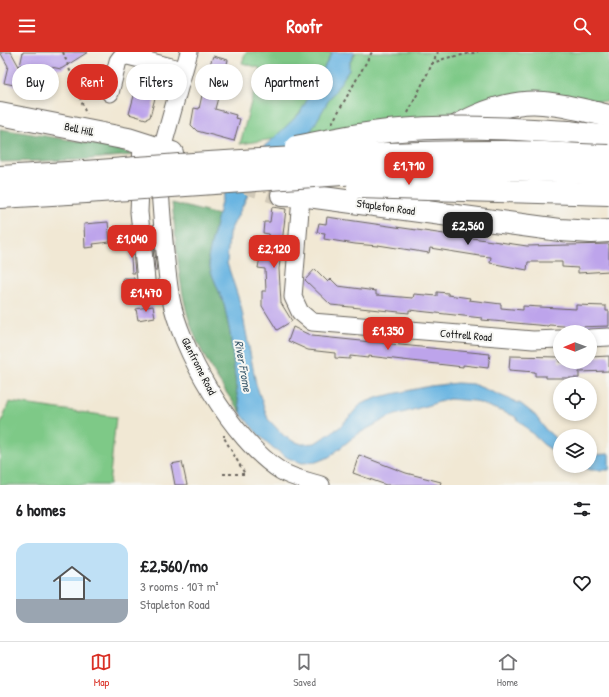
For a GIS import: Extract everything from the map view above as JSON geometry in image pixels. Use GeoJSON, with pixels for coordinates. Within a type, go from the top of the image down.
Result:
{"type":"FeatureCollection","features":[{"type":"Feature","properties":{"kind":"main road"},"geometry":{"type":"LineString","coordinates":[[297,196],[352,183],[391,166],[456,126],[500,108],[518,104],[542,102],[609,116]]}},
{"type":"Feature","properties":{"kind":"main road","name":"Bell Hill"},"geometry":{"type":"LineString","coordinates":[[0,114],[158,148]]}},
{"type":"Feature","properties":{"kind":"main road"},"geometry":{"type":"LineString","coordinates":[[0,197],[387,131],[440,127],[501,127],[609,137]]}},
{"type":"Feature","properties":{"kind":"main road"},"geometry":{"type":"LineString","coordinates":[[200,163],[375,155],[499,152],[609,156]]}},
{"type":"Feature","properties":{"kind":"main road"},"geometry":{"type":"LineString","coordinates":[[391,166],[392,190],[400,202],[416,211]]}},
{"type":"Feature","properties":{"kind":"main road"},"geometry":{"type":"LineString","coordinates":[[201,185],[357,173],[505,169],[609,173]]}},
{"type":"Feature","properties":{"kind":"main road"},"geometry":{"type":"LineString","coordinates":[[0,177],[86,182],[287,188],[402,187],[609,194]]}},
{"type":"Feature","properties":{"kind":"main road","name":"Stapleton Road"},"geometry":{"type":"LineString","coordinates":[[297,196],[560,230],[609,232]]}},
{"type":"Feature","properties":{"kind":"street"},"geometry":{"type":"LineString","coordinates":[[185,64],[188,52]]}},
{"type":"Feature","properties":{"kind":"street"},"geometry":{"type":"LineString","coordinates":[[117,64],[121,57],[128,56],[159,64]]}},
{"type":"Feature","properties":{"kind":"street"},"geometry":{"type":"LineString","coordinates":[[146,280],[139,212],[173,100]]}},
{"type":"Feature","properties":{"kind":"street","name":"Glenfrome Road"},"geometry":{"type":"LineString","coordinates":[[158,148],[170,295],[178,323],[192,356],[210,390],[240,435],[281,472],[321,485]]}},
{"type":"Feature","properties":{"kind":"street","name":"Cottrell Road"},"geometry":{"type":"LineString","coordinates":[[297,196],[293,297],[300,312],[312,322],[533,340],[553,339]]}},
{"type":"Feature","properties":{"kind":"street"},"geometry":{"type":"LineString","coordinates":[[597,338],[609,337]]}},
{"type":"Feature","properties":{"kind":"path"},"geometry":{"type":"LineString","coordinates":[[63,52],[85,109]]}},
{"type":"Feature","properties":{"kind":"path"},"geometry":{"type":"LineString","coordinates":[[335,119],[372,52]]}},
{"type":"Feature","properties":{"kind":"path"},"geometry":{"type":"LineString","coordinates":[[408,113],[438,52]]}},
{"type":"Feature","properties":{"kind":"path"},"geometry":{"type":"LineString","coordinates":[[431,64],[446,58],[478,52]]}},
{"type":"Feature","properties":{"kind":"path"},"geometry":{"type":"LineString","coordinates":[[223,474],[245,474],[223,436],[235,438],[240,435]]}},
{"type":"Feature","properties":{"kind":"green space"},"geometry":{"type":"Polygon","coordinates":[[[246,52],[332,52],[326,64],[251,64],[251,66],[242,63],[246,52]]]}},
{"type":"Feature","properties":{"kind":"green space"},"geometry":{"type":"Polygon","coordinates":[[[356,52],[609,52],[609,102],[518,94],[482,101],[449,115],[306,138],[328,100],[333,100],[333,92],[356,52]]]}},
{"type":"Feature","properties":{"kind":"green space"},"geometry":{"type":"Polygon","coordinates":[[[252,100],[308,100],[306,105],[286,128],[274,139],[240,144],[252,100]]]}},
{"type":"Feature","properties":{"kind":"green space"},"geometry":{"type":"Polygon","coordinates":[[[0,129],[90,143],[121,150],[133,155],[80,160],[0,162],[0,129]]]}},
{"type":"Feature","properties":{"kind":"green space"},"geometry":{"type":"Polygon","coordinates":[[[172,203],[218,215],[208,258],[211,272],[224,304],[230,333],[237,394],[241,413],[213,372],[201,350],[191,326],[183,297],[178,266],[172,203]]]}},
{"type":"Feature","properties":{"kind":"green space"},"geometry":{"type":"Polygon","coordinates":[[[9,402],[116,417],[109,485],[0,485],[0,426],[9,402]]]}},
{"type":"Feature","properties":{"kind":"water"},"geometry":{"type":"Polygon","coordinates":[[[332,52],[355,52],[349,64],[349,70],[333,94],[333,64],[326,64],[332,52]]]}},
{"type":"Feature","properties":{"kind":"water","name":"River Frome"},"geometry":{"type":"Polygon","coordinates":[[[307,100],[329,100],[311,131],[250,191],[229,233],[227,263],[241,306],[256,384],[268,419],[284,436],[293,441],[302,444],[315,443],[340,427],[361,404],[379,397],[430,386],[457,383],[473,384],[521,404],[535,415],[545,429],[553,436],[553,451],[543,444],[514,416],[474,401],[449,399],[389,417],[356,435],[329,457],[316,462],[302,463],[288,458],[272,447],[257,433],[242,415],[237,394],[230,333],[224,304],[211,272],[208,258],[225,189],[251,157],[274,138],[300,113],[307,100]]]}},
{"type":"Feature","properties":{"kind":"water"},"geometry":{"type":"Polygon","coordinates":[[[609,454],[609,470],[597,470],[597,455],[609,454]]]}},
{"type":"Feature","properties":{"kind":"building"},"geometry":{"type":"Polygon","coordinates":[[[0,52],[11,52],[18,64],[12,64],[12,85],[4,83],[8,66],[0,52]]]}},
{"type":"Feature","properties":{"kind":"building"},"geometry":{"type":"Polygon","coordinates":[[[23,52],[88,52],[61,69],[59,69],[59,64],[20,64],[23,52]]]}},
{"type":"Feature","properties":{"kind":"building"},"geometry":{"type":"Polygon","coordinates":[[[213,56],[228,60],[227,64],[210,64],[213,56]]]}},
{"type":"Feature","properties":{"kind":"building"},"geometry":{"type":"Polygon","coordinates":[[[133,100],[154,100],[150,117],[146,119],[129,114],[133,100]]]}},
{"type":"Feature","properties":{"kind":"building"},"geometry":{"type":"Polygon","coordinates":[[[201,100],[217,100],[215,109],[236,115],[235,118],[240,119],[234,141],[197,131],[191,125],[194,108],[199,109],[201,100]]]}},
{"type":"Feature","properties":{"kind":"building"},"geometry":{"type":"Polygon","coordinates":[[[272,207],[286,209],[279,269],[281,303],[292,321],[277,330],[262,306],[262,291],[266,291],[265,269],[258,268],[260,257],[266,258],[269,234],[263,233],[264,222],[270,222],[272,207]]]}},
{"type":"Feature","properties":{"kind":"building"},"geometry":{"type":"Polygon","coordinates":[[[327,217],[527,246],[609,244],[609,271],[578,273],[578,268],[562,267],[562,262],[528,262],[527,270],[490,263],[491,257],[430,248],[429,253],[324,239],[325,233],[317,232],[319,223],[326,224],[327,217]]]}},
{"type":"Feature","properties":{"kind":"building"},"geometry":{"type":"Polygon","coordinates":[[[108,222],[110,242],[93,244],[94,247],[85,248],[84,224],[108,222]]]}},
{"type":"Feature","properties":{"kind":"building"},"geometry":{"type":"Polygon","coordinates":[[[153,236],[157,271],[155,271],[153,236]]]}},
{"type":"Feature","properties":{"kind":"building"},"geometry":{"type":"Polygon","coordinates":[[[130,242],[132,242],[135,273],[132,273],[130,242]]]}},
{"type":"Feature","properties":{"kind":"building"},"geometry":{"type":"Polygon","coordinates":[[[315,269],[328,282],[331,279],[338,286],[376,291],[376,295],[413,298],[414,294],[437,296],[437,292],[448,293],[448,295],[470,298],[469,300],[501,304],[501,308],[523,310],[523,306],[576,309],[576,305],[606,306],[606,311],[609,311],[609,326],[548,326],[482,320],[482,318],[409,310],[409,313],[331,305],[305,280],[315,269]]]}},
{"type":"Feature","properties":{"kind":"building"},"geometry":{"type":"Polygon","coordinates":[[[123,278],[134,278],[136,298],[124,298],[123,278]]]}},
{"type":"Feature","properties":{"kind":"building"},"geometry":{"type":"Polygon","coordinates":[[[153,306],[155,317],[138,320],[136,309],[153,306]]]}},
{"type":"Feature","properties":{"kind":"building"},"geometry":{"type":"Polygon","coordinates":[[[293,327],[312,336],[490,354],[488,368],[463,365],[463,367],[368,356],[368,358],[350,356],[350,359],[335,358],[335,353],[308,350],[288,341],[293,327]]]}},
{"type":"Feature","properties":{"kind":"building"},"geometry":{"type":"Polygon","coordinates":[[[510,356],[553,357],[553,369],[597,369],[597,357],[609,356],[609,371],[579,372],[579,377],[546,378],[546,376],[535,376],[535,372],[509,370],[510,356]]]}},
{"type":"Feature","properties":{"kind":"building"},"geometry":{"type":"Polygon","coordinates":[[[359,455],[406,473],[441,482],[440,485],[386,485],[353,473],[359,455]]]}},
{"type":"Feature","properties":{"kind":"building"},"geometry":{"type":"Polygon","coordinates":[[[182,462],[187,485],[175,485],[171,464],[182,462]]]}},
{"type":"Feature","properties":{"kind":"tunnel"},"geometry":{"type":"LineString","coordinates":[[238,180],[282,195]]}}]}
